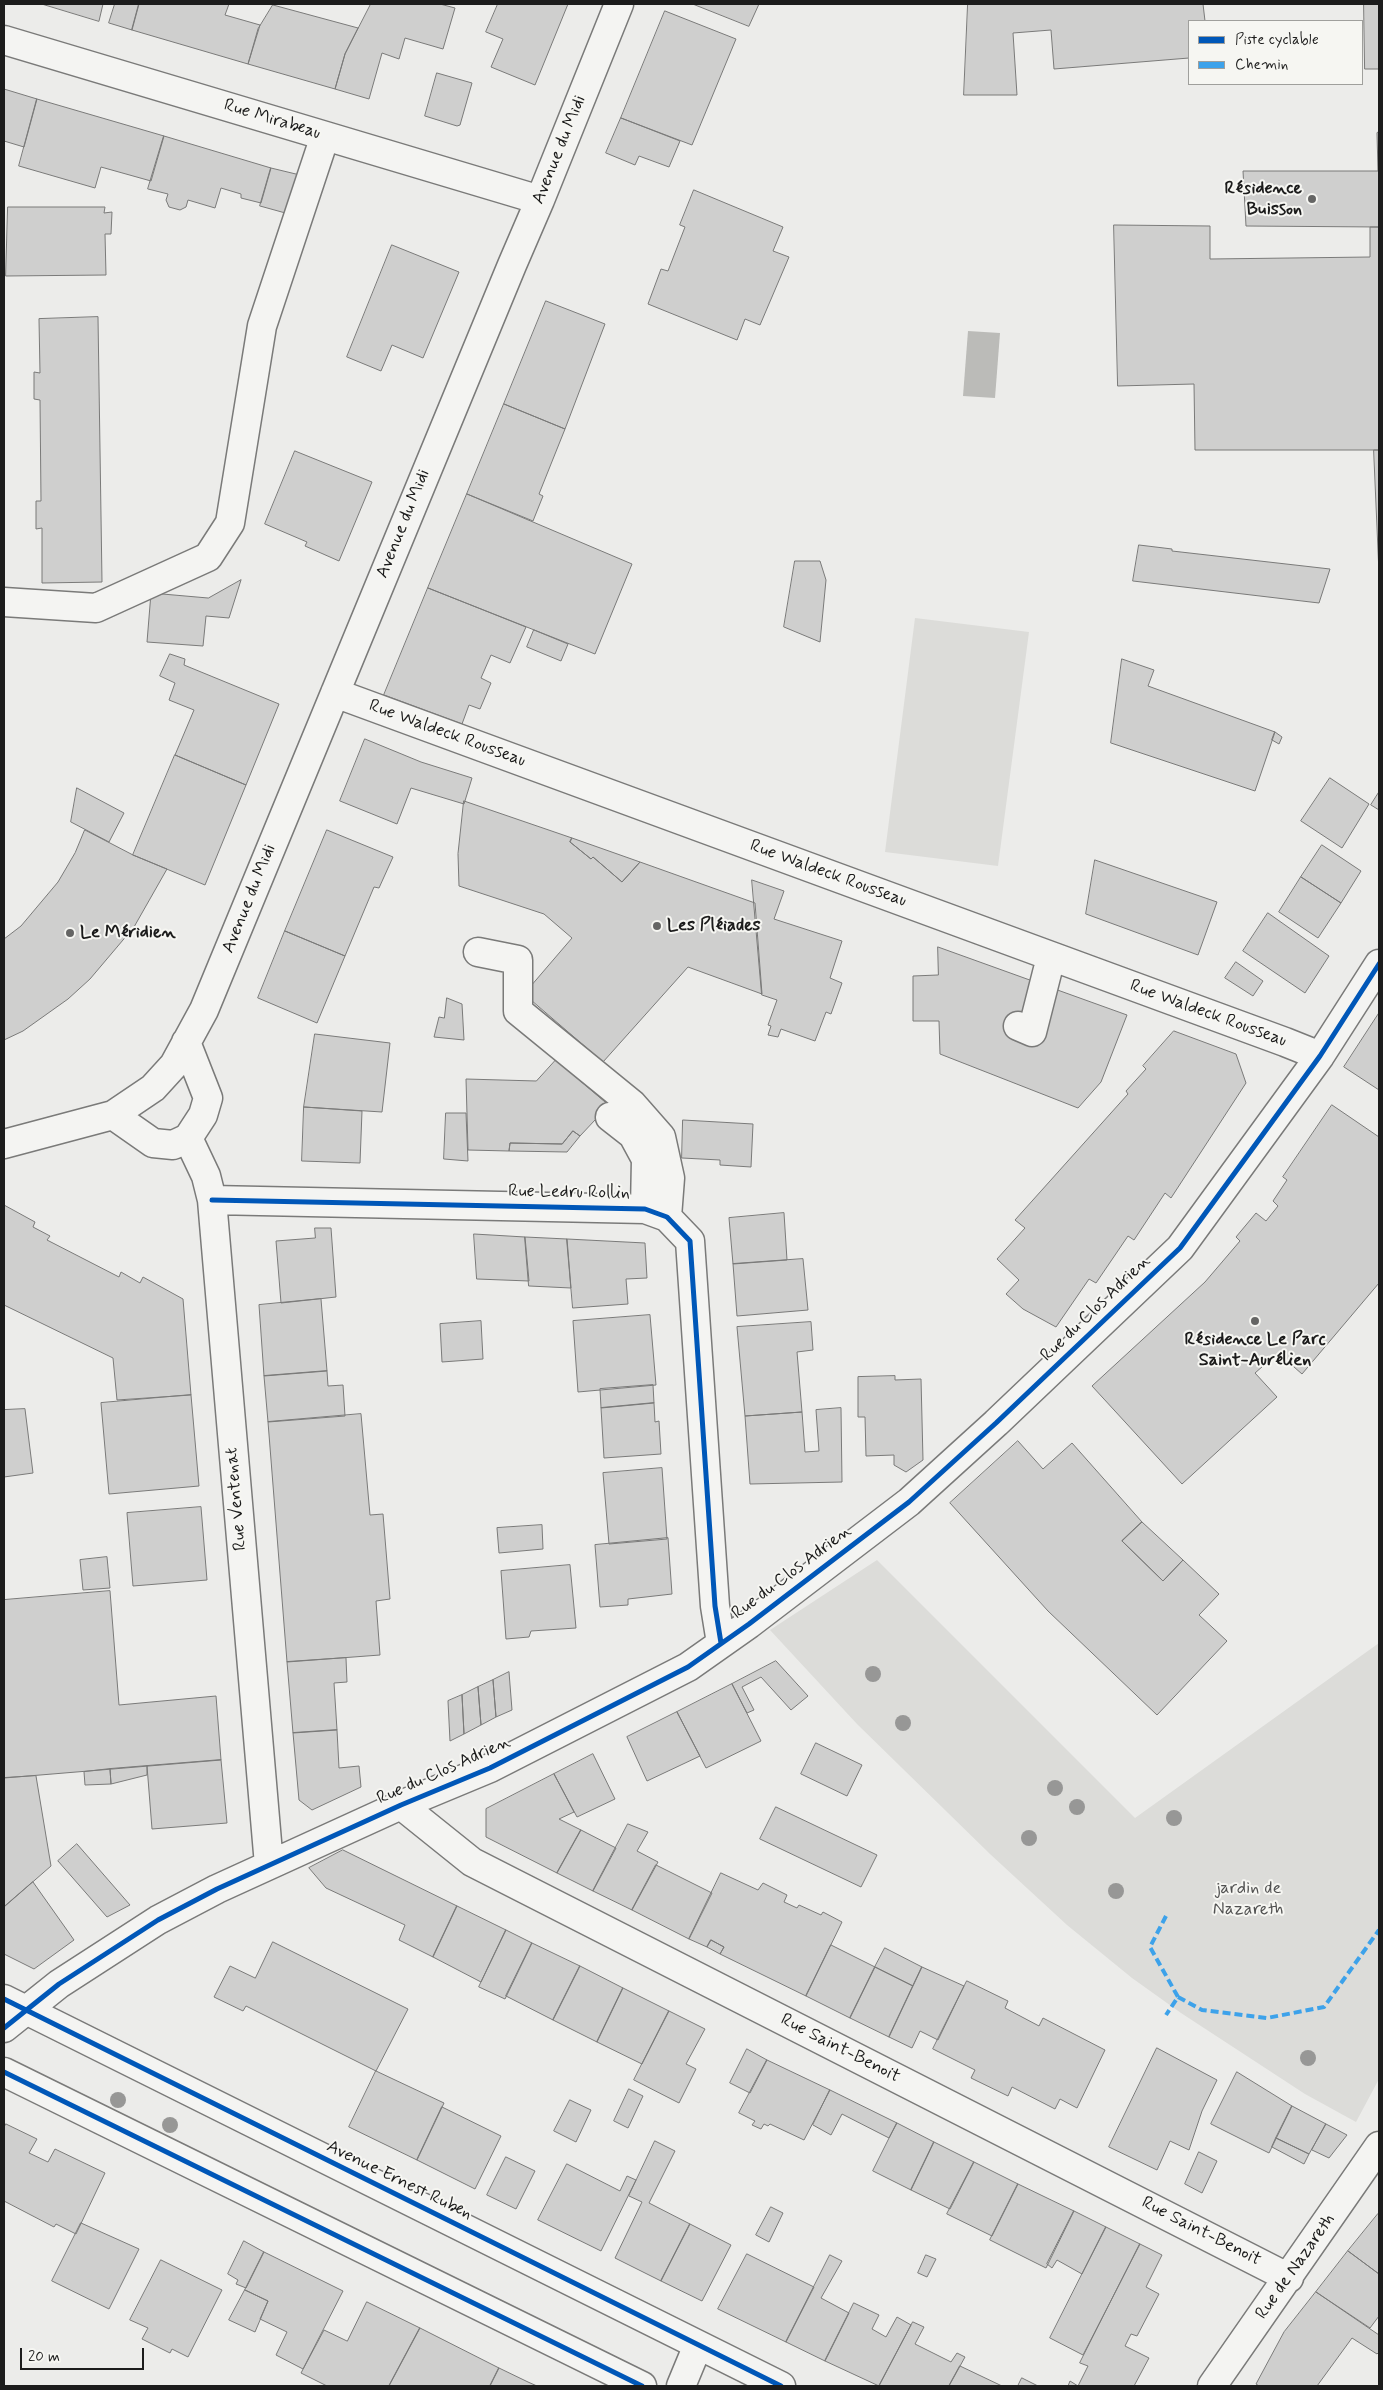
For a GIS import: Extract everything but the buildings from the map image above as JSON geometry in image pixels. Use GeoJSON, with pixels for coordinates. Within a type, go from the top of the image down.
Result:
{"type":"FeatureCollection","features":[{"type":"Feature","properties":{"kind":"street","name":"Avenue du Midi"},"geometry":{"type":"LineString","coordinates":[[113,1116],[153,1088],[174,1065],[204,1010],[540,200],[619,4]]}},
{"type":"Feature","properties":{"kind":"street","name":"Rue Mirabeau"},"geometry":{"type":"LineString","coordinates":[[4,40],[540,200]]}},
{"type":"Feature","properties":{"kind":"street"},"geometry":{"type":"LineString","coordinates":[[4,602],[96,608],[208,557],[230,522],[262,326],[325,136]]}},
{"type":"Feature","properties":{"kind":"street","name":"Rue Waldeck Rousseau"},"geometry":{"type":"LineString","coordinates":[[335,693],[1320,1056]]}},
{"type":"Feature","properties":{"kind":"street"},"geometry":{"type":"LineString","coordinates":[[478,952],[518,960],[518,1011],[632,1104],[661,1137],[670,1178],[656,1213]]}},
{"type":"Feature","properties":{"kind":"street"},"geometry":{"type":"LineString","coordinates":[[1018,1026],[1032,1032],[1051,957]]}},
{"type":"Feature","properties":{"kind":"street","name":"Rue du Clos Adrien"},"geometry":{"type":"LineString","coordinates":[[4,2028],[15,2005],[59,1984],[158,1920],[216,1889],[401,1805],[490,1768],[688,1667],[749,1624],[909,1502],[996,1424],[1180,1248],[1320,1056],[1379,964]]}},
{"type":"Feature","properties":{"kind":"street"},"geometry":{"type":"LineString","coordinates":[[4,1144],[113,1116],[153,1143],[173,1145],[188,1138],[203,1115],[208,1098],[186,1042]]}},
{"type":"Feature","properties":{"kind":"street"},"geometry":{"type":"LineString","coordinates":[[610,1117],[633,1135],[646,1159],[656,1213],[690,1241],[715,1606],[721,1643]]}},
{"type":"Feature","properties":{"kind":"street","name":"Rue Ventenat"},"geometry":{"type":"LineString","coordinates":[[188,1138],[206,1176],[212,1200],[269,1865]]}},
{"type":"Feature","properties":{"kind":"street","name":"Rue Ledru Rollin"},"geometry":{"type":"LineString","coordinates":[[212,1200],[656,1213]]}},
{"type":"Feature","properties":{"kind":"street","name":"Rue Saint-Benoit"},"geometry":{"type":"LineString","coordinates":[[401,1805],[472,1862],[1289,2278]]}},
{"type":"Feature","properties":{"kind":"street","name":"Avenue Ernest Ruben"},"geometry":{"type":"LineString","coordinates":[[15,2005],[781,2386]]}},
{"type":"Feature","properties":{"kind":"street"},"geometry":{"type":"LineString","coordinates":[[4,2072],[642,2386]]}},
{"type":"Feature","properties":{"kind":"street","name":"Rue de Nazareth"},"geometry":{"type":"LineString","coordinates":[[1212,2386],[1289,2278],[1379,2146]]}},
{"type":"Feature","properties":{"kind":"street"},"geometry":{"type":"LineString","coordinates":[[681,2386],[698,2345]]}},
{"type":"Feature","properties":{"kind":"green space"},"geometry":{"type":"Polygon","coordinates":[[[915,618],[1029,632],[998,866],[885,852],[915,618]]]}},
{"type":"Feature","properties":{"kind":"green space","name":"jardin de Nazareth"},"geometry":{"type":"Polygon","coordinates":[[[877,1560],[1135,1818],[1379,1643],[1379,2079],[1356,2122],[1305,2094],[1181,2013],[1132,1978],[1067,1925],[990,1854],[857,1724],[770,1630],[877,1560]]]}},
{"type":"Feature","properties":{"kind":"shaded area"},"geometry":{"type":"Polygon","coordinates":[[[968,331],[1000,333],[995,398],[963,396],[968,331]]]}},
{"type":"Feature","properties":{"kind":"marked path"},"geometry":{"type":"LineString","coordinates":[[1166,1916],[1150,1947],[1178,1997],[1166,2015]]}},
{"type":"Feature","properties":{"kind":"marked path"},"geometry":{"type":"LineString","coordinates":[[1178,1997],[1202,2010],[1267,2018],[1324,2007],[1379,1930]]}},
{"type":"Feature","properties":{"kind":"cycle path"},"geometry":{"type":"LineString","coordinates":[[4,2028],[59,1984],[158,1920],[217,1889],[401,1805],[490,1768],[688,1667],[749,1624],[909,1502],[996,1423],[1180,1248],[1320,1056],[1379,964]]}},
{"type":"Feature","properties":{"kind":"cycle path"},"geometry":{"type":"LineString","coordinates":[[212,1200],[645,1209],[667,1217],[690,1241],[715,1606],[721,1643]]}},
{"type":"Feature","properties":{"kind":"cycle path"},"geometry":{"type":"LineString","coordinates":[[4,1999],[781,2386]]}},
{"type":"Feature","properties":{"kind":"cycle path"},"geometry":{"type":"LineString","coordinates":[[4,2072],[642,2386]]}},
{"type":"Feature","properties":{"kind":"place","name":"Résidence Buisson"},"geometry":{"type":"Point","coordinates":[1312,199]}},
{"type":"Feature","properties":{"kind":"place","name":"Les Pléiades"},"geometry":{"type":"Point","coordinates":[657,926]}},
{"type":"Feature","properties":{"kind":"place","name":"Le Méridien"},"geometry":{"type":"Point","coordinates":[70,933]}},
{"type":"Feature","properties":{"kind":"place","name":"Résidence Le Parc Saint-Aurélien"},"geometry":{"type":"Point","coordinates":[1255,1321]}}]}
